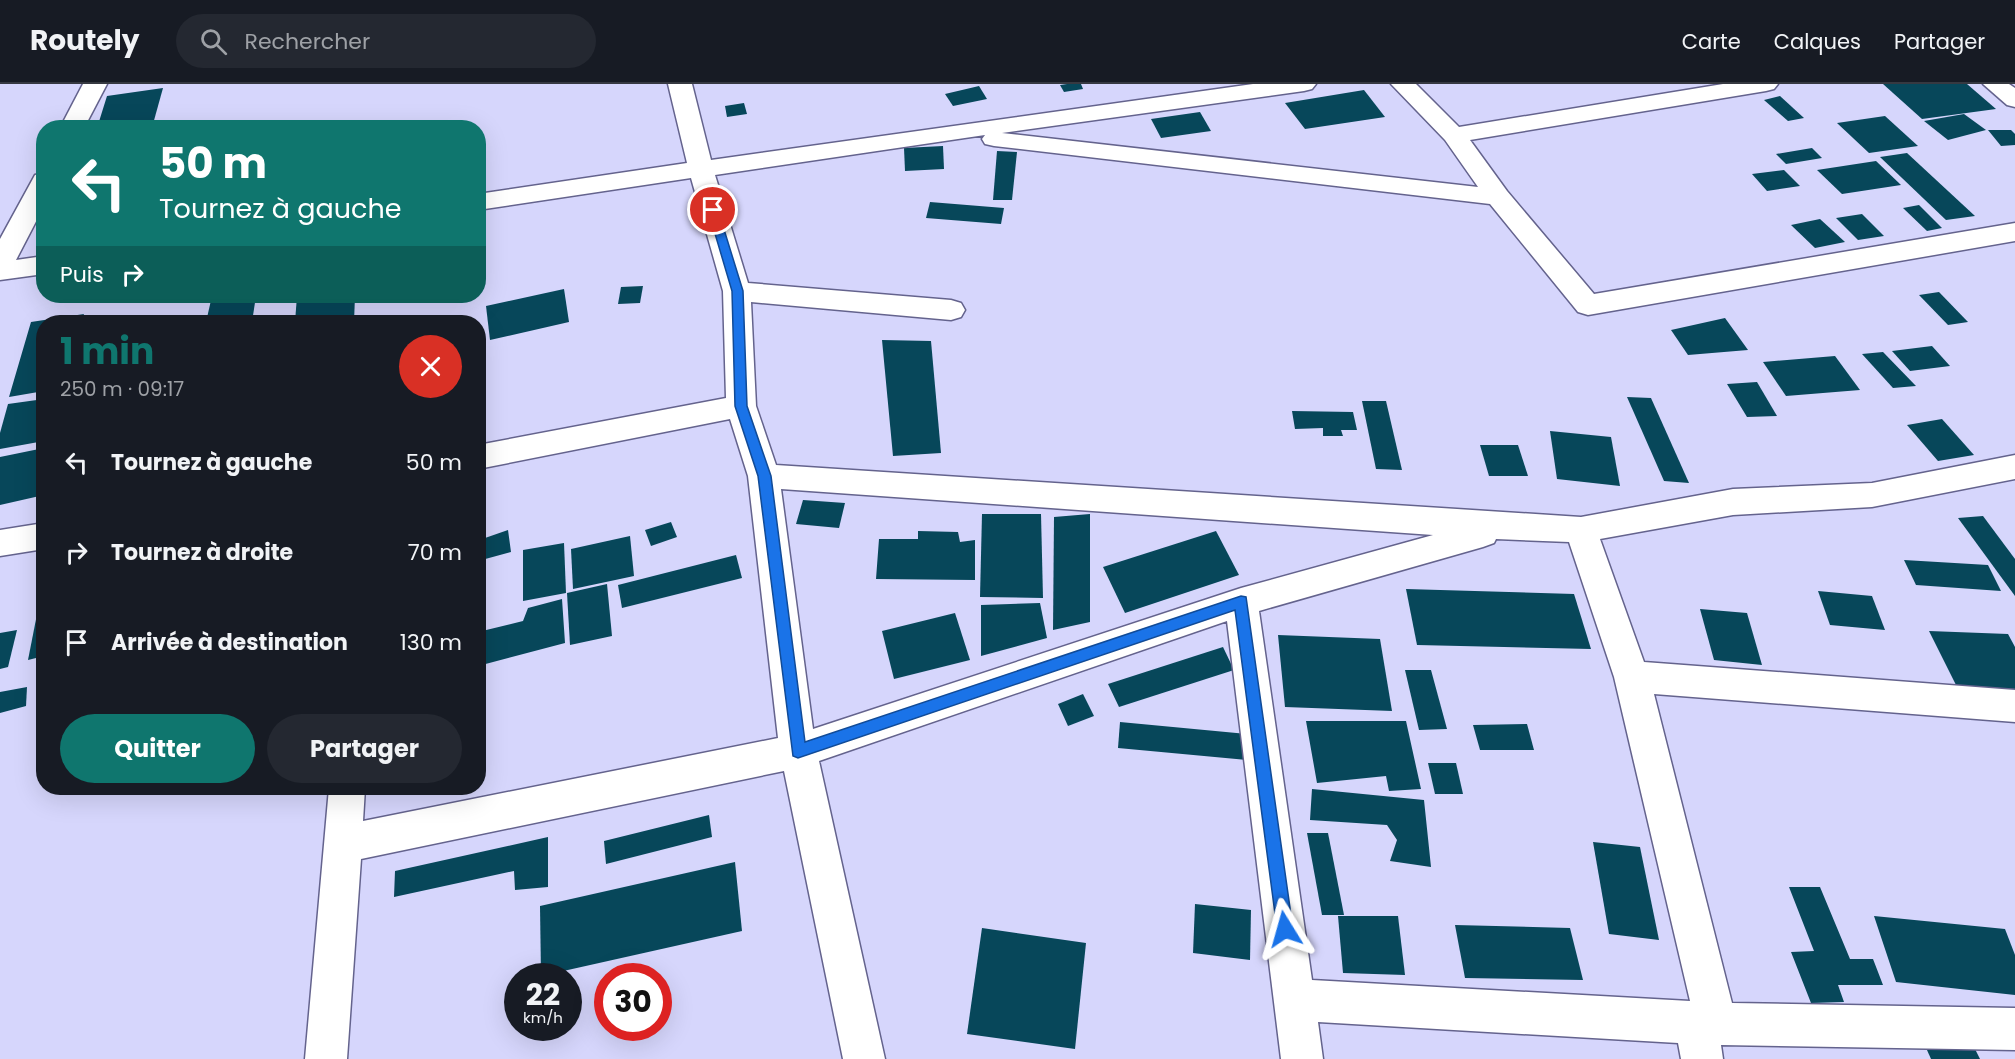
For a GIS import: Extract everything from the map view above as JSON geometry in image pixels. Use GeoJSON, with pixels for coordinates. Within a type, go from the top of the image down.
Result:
{"type":"FeatureCollection","features":[{"type":"Feature","properties":{"kind":"street"},"geometry":{"type":"LineString","coordinates":[[76,120],[95,84]]}},
{"type":"Feature","properties":{"kind":"street"},"geometry":{"type":"LineString","coordinates":[[680,84],[701,169],[737,291],[741,406],[764,476],[798,751],[864,1059]]}},
{"type":"Feature","properties":{"kind":"street"},"geometry":{"type":"LineString","coordinates":[[486,201],[945,133],[1304,84]]}},
{"type":"Feature","properties":{"kind":"street"},"geometry":{"type":"LineString","coordinates":[[1403,84],[1454,135],[1498,197],[1588,305],[2015,232]]}},
{"type":"Feature","properties":{"kind":"street"},"geometry":{"type":"LineString","coordinates":[[1454,135],[1766,84]]}},
{"type":"Feature","properties":{"kind":"street"},"geometry":{"type":"LineString","coordinates":[[1995,84],[2015,100]]}},
{"type":"Feature","properties":{"kind":"street"},"geometry":{"type":"LineString","coordinates":[[945,133],[1498,197]]}},
{"type":"Feature","properties":{"kind":"street"},"geometry":{"type":"LineString","coordinates":[[0,264],[36,197]]}},
{"type":"Feature","properties":{"kind":"street"},"geometry":{"type":"LineString","coordinates":[[0,271],[36,266]]}},
{"type":"Feature","properties":{"kind":"street"},"geometry":{"type":"LineString","coordinates":[[737,291],[951,310]]}},
{"type":"Feature","properties":{"kind":"street"},"geometry":{"type":"LineString","coordinates":[[486,455],[741,406]]}},
{"type":"Feature","properties":{"kind":"street"},"geometry":{"type":"LineString","coordinates":[[764,476],[1508,527],[1581,530],[1733,502],[1872,495],[2015,467]]}},
{"type":"Feature","properties":{"kind":"street"},"geometry":{"type":"LineString","coordinates":[[343,844],[798,751],[1241,602],[1508,527]]}},
{"type":"Feature","properties":{"kind":"street"},"geometry":{"type":"LineString","coordinates":[[1581,530],[1632,677],[1704,1035]]}},
{"type":"Feature","properties":{"kind":"street"},"geometry":{"type":"LineString","coordinates":[[0,543],[36,537]]}},
{"type":"Feature","properties":{"kind":"street"},"geometry":{"type":"LineString","coordinates":[[1241,602],[1302,1059]]}},
{"type":"Feature","properties":{"kind":"street"},"geometry":{"type":"LineString","coordinates":[[1632,677],[2015,706]]}},
{"type":"Feature","properties":{"kind":"street"},"geometry":{"type":"LineString","coordinates":[[326,1059],[346,795]]}},
{"type":"Feature","properties":{"kind":"street"},"geometry":{"type":"LineString","coordinates":[[1294,1000],[1704,1035],[2015,1029]]}},
{"type":"Feature","properties":{"kind":"building"},"geometry":{"type":"Polygon","coordinates":[[[1081,84],[1083,89],[1064,92],[1060,85],[1081,84]]]}},
{"type":"Feature","properties":{"kind":"building"},"geometry":{"type":"Polygon","coordinates":[[[1883,84],[1967,84],[1996,109],[1922,119],[1883,84]]]}},
{"type":"Feature","properties":{"kind":"building"},"geometry":{"type":"Polygon","coordinates":[[[979,86],[987,99],[953,106],[945,94],[979,86]]]}},
{"type":"Feature","properties":{"kind":"building"},"geometry":{"type":"Polygon","coordinates":[[[163,88],[154,120],[100,120],[107,96],[163,88]]]}},
{"type":"Feature","properties":{"kind":"building"},"geometry":{"type":"Polygon","coordinates":[[[1364,90],[1385,117],[1305,129],[1285,103],[1364,90]]]}},
{"type":"Feature","properties":{"kind":"building"},"geometry":{"type":"Polygon","coordinates":[[[1780,96],[1804,118],[1788,121],[1764,100],[1780,96]]]}},
{"type":"Feature","properties":{"kind":"building"},"geometry":{"type":"Polygon","coordinates":[[[744,103],[747,114],[727,117],[725,106],[744,103]]]}},
{"type":"Feature","properties":{"kind":"building"},"geometry":{"type":"Polygon","coordinates":[[[1200,112],[1211,131],[1161,138],[1151,119],[1200,112]]]}},
{"type":"Feature","properties":{"kind":"building"},"geometry":{"type":"Polygon","coordinates":[[[1964,114],[1986,130],[1948,140],[1924,121],[1964,114]]]}},
{"type":"Feature","properties":{"kind":"building"},"geometry":{"type":"Polygon","coordinates":[[[1885,116],[1918,146],[1869,153],[1837,123],[1885,116]]]}},
{"type":"Feature","properties":{"kind":"building"},"geometry":{"type":"Polygon","coordinates":[[[1988,130],[2011,130],[2015,134],[2015,145],[2001,146],[1988,130]]]}},
{"type":"Feature","properties":{"kind":"building"},"geometry":{"type":"Polygon","coordinates":[[[943,146],[944,169],[905,171],[904,148],[943,146]]]}},
{"type":"Feature","properties":{"kind":"building"},"geometry":{"type":"Polygon","coordinates":[[[1812,148],[1822,158],[1786,164],[1776,154],[1812,148]]]}},
{"type":"Feature","properties":{"kind":"building"},"geometry":{"type":"Polygon","coordinates":[[[997,151],[1017,152],[1012,200],[993,200],[997,151]]]}},
{"type":"Feature","properties":{"kind":"building"},"geometry":{"type":"Polygon","coordinates":[[[1907,153],[1975,216],[1946,220],[1880,157],[1907,153]]]}},
{"type":"Feature","properties":{"kind":"building"},"geometry":{"type":"Polygon","coordinates":[[[1876,161],[1901,185],[1842,194],[1817,170],[1876,161]]]}},
{"type":"Feature","properties":{"kind":"building"},"geometry":{"type":"Polygon","coordinates":[[[1784,170],[1800,186],[1767,191],[1752,174],[1784,170]]]}},
{"type":"Feature","properties":{"kind":"building"},"geometry":{"type":"Polygon","coordinates":[[[930,202],[1004,208],[1001,224],[926,218],[930,202]]]}},
{"type":"Feature","properties":{"kind":"building"},"geometry":{"type":"Polygon","coordinates":[[[1919,205],[1942,228],[1927,231],[1903,208],[1919,205]]]}},
{"type":"Feature","properties":{"kind":"building"},"geometry":{"type":"Polygon","coordinates":[[[1862,214],[1884,236],[1858,240],[1836,218],[1862,214]]]}},
{"type":"Feature","properties":{"kind":"building"},"geometry":{"type":"Polygon","coordinates":[[[1820,219],[1845,242],[1815,248],[1791,225],[1820,219]]]}},
{"type":"Feature","properties":{"kind":"building"},"geometry":{"type":"Polygon","coordinates":[[[643,286],[640,303],[618,304],[621,287],[643,286]]]}},
{"type":"Feature","properties":{"kind":"building"},"geometry":{"type":"Polygon","coordinates":[[[564,289],[569,322],[490,340],[486,306],[564,289]]]}},
{"type":"Feature","properties":{"kind":"building"},"geometry":{"type":"Polygon","coordinates":[[[1939,292],[1968,322],[1948,325],[1919,295],[1939,292]]]}},
{"type":"Feature","properties":{"kind":"building"},"geometry":{"type":"Polygon","coordinates":[[[210,303],[255,303],[253,315],[208,315],[210,303]]]}},
{"type":"Feature","properties":{"kind":"building"},"geometry":{"type":"Polygon","coordinates":[[[296,303],[355,303],[354,315],[296,315],[296,303]]]}},
{"type":"Feature","properties":{"kind":"building"},"geometry":{"type":"Polygon","coordinates":[[[1725,318],[1748,350],[1688,355],[1671,330],[1725,318]]]}},
{"type":"Feature","properties":{"kind":"building"},"geometry":{"type":"Polygon","coordinates":[[[36,321],[36,392],[9,397],[31,322],[36,321]]]}},
{"type":"Feature","properties":{"kind":"building"},"geometry":{"type":"Polygon","coordinates":[[[882,340],[931,341],[941,453],[893,456],[882,340]]]}},
{"type":"Feature","properties":{"kind":"building"},"geometry":{"type":"Polygon","coordinates":[[[1932,346],[1950,366],[1910,371],[1892,351],[1932,346]]]}},
{"type":"Feature","properties":{"kind":"building"},"geometry":{"type":"Polygon","coordinates":[[[1883,352],[1916,386],[1893,388],[1862,354],[1883,352]]]}},
{"type":"Feature","properties":{"kind":"building"},"geometry":{"type":"Polygon","coordinates":[[[1835,356],[1860,390],[1786,396],[1763,362],[1835,356]]]}},
{"type":"Feature","properties":{"kind":"building"},"geometry":{"type":"Polygon","coordinates":[[[1757,382],[1777,416],[1747,417],[1727,384],[1757,382]]]}},
{"type":"Feature","properties":{"kind":"building"},"geometry":{"type":"Polygon","coordinates":[[[1627,397],[1651,398],[1689,483],[1664,481],[1627,397]]]}},
{"type":"Feature","properties":{"kind":"building"},"geometry":{"type":"Polygon","coordinates":[[[36,400],[36,442],[0,449],[0,433],[8,404],[36,400]]]}},
{"type":"Feature","properties":{"kind":"building"},"geometry":{"type":"Polygon","coordinates":[[[1362,401],[1386,401],[1402,470],[1376,469],[1362,401]]]}},
{"type":"Feature","properties":{"kind":"building"},"geometry":{"type":"Polygon","coordinates":[[[1292,411],[1353,412],[1357,430],[1341,430],[1343,436],[1323,436],[1323,428],[1295,429],[1292,411]]]}},
{"type":"Feature","properties":{"kind":"building"},"geometry":{"type":"Polygon","coordinates":[[[1942,419],[1974,455],[1938,461],[1907,425],[1942,419]]]}},
{"type":"Feature","properties":{"kind":"building"},"geometry":{"type":"Polygon","coordinates":[[[1550,431],[1611,437],[1620,486],[1557,479],[1550,431]]]}},
{"type":"Feature","properties":{"kind":"building"},"geometry":{"type":"Polygon","coordinates":[[[1480,445],[1518,445],[1528,476],[1489,476],[1480,445]]]}},
{"type":"Feature","properties":{"kind":"building"},"geometry":{"type":"Polygon","coordinates":[[[36,450],[36,497],[0,505],[0,457],[36,450]]]}},
{"type":"Feature","properties":{"kind":"building"},"geometry":{"type":"Polygon","coordinates":[[[803,500],[845,503],[839,528],[796,524],[803,500]]]}},
{"type":"Feature","properties":{"kind":"building"},"geometry":{"type":"Polygon","coordinates":[[[982,514],[1041,514],[1043,598],[980,597],[982,514]]]}},
{"type":"Feature","properties":{"kind":"building"},"geometry":{"type":"Polygon","coordinates":[[[1090,514],[1090,622],[1053,630],[1054,517],[1090,514]]]}},
{"type":"Feature","properties":{"kind":"building"},"geometry":{"type":"Polygon","coordinates":[[[1983,516],[2015,559],[2015,596],[1958,518],[1983,516]]]}},
{"type":"Feature","properties":{"kind":"building"},"geometry":{"type":"Polygon","coordinates":[[[671,522],[677,537],[651,546],[645,530],[671,522]]]}},
{"type":"Feature","properties":{"kind":"building"},"geometry":{"type":"Polygon","coordinates":[[[508,530],[511,552],[486,559],[486,538],[508,530]]]}},
{"type":"Feature","properties":{"kind":"building"},"geometry":{"type":"Polygon","coordinates":[[[918,531],[958,532],[960,542],[975,540],[975,580],[876,579],[879,539],[918,539],[918,531]]]}},
{"type":"Feature","properties":{"kind":"building"},"geometry":{"type":"Polygon","coordinates":[[[1216,531],[1239,575],[1125,613],[1103,567],[1216,531]]]}},
{"type":"Feature","properties":{"kind":"building"},"geometry":{"type":"Polygon","coordinates":[[[630,536],[634,576],[573,589],[571,549],[630,536]]]}},
{"type":"Feature","properties":{"kind":"building"},"geometry":{"type":"Polygon","coordinates":[[[564,543],[566,593],[523,601],[523,550],[564,543]]]}},
{"type":"Feature","properties":{"kind":"building"},"geometry":{"type":"Polygon","coordinates":[[[736,555],[742,578],[622,608],[618,585],[736,555]]]}},
{"type":"Feature","properties":{"kind":"building"},"geometry":{"type":"Polygon","coordinates":[[[1904,560],[1988,565],[2001,591],[1916,585],[1904,560]]]}},
{"type":"Feature","properties":{"kind":"building"},"geometry":{"type":"Polygon","coordinates":[[[607,584],[612,636],[570,645],[567,593],[607,584]]]}},
{"type":"Feature","properties":{"kind":"building"},"geometry":{"type":"Polygon","coordinates":[[[1406,589],[1574,594],[1591,649],[1417,645],[1406,589]]]}},
{"type":"Feature","properties":{"kind":"building"},"geometry":{"type":"Polygon","coordinates":[[[1818,591],[1872,596],[1885,630],[1830,625],[1818,591]]]}},
{"type":"Feature","properties":{"kind":"building"},"geometry":{"type":"Polygon","coordinates":[[[562,599],[565,643],[486,664],[486,630],[523,621],[528,608],[562,599]]]}},
{"type":"Feature","properties":{"kind":"building"},"geometry":{"type":"Polygon","coordinates":[[[1040,603],[1047,638],[981,656],[981,605],[1040,603]]]}},
{"type":"Feature","properties":{"kind":"building"},"geometry":{"type":"Polygon","coordinates":[[[1700,609],[1747,613],[1762,665],[1714,660],[1700,609]]]}},
{"type":"Feature","properties":{"kind":"building"},"geometry":{"type":"Polygon","coordinates":[[[955,613],[970,660],[894,679],[882,631],[955,613]]]}},
{"type":"Feature","properties":{"kind":"building"},"geometry":{"type":"Polygon","coordinates":[[[36,619],[36,658],[28,660],[36,619]]]}},
{"type":"Feature","properties":{"kind":"building"},"geometry":{"type":"Polygon","coordinates":[[[17,630],[8,667],[0,669],[0,633],[17,630]]]}},
{"type":"Feature","properties":{"kind":"building"},"geometry":{"type":"Polygon","coordinates":[[[1929,631],[2008,634],[2015,647],[2015,689],[1957,687],[1929,631]]]}},
{"type":"Feature","properties":{"kind":"building"},"geometry":{"type":"Polygon","coordinates":[[[1278,635],[1380,639],[1392,711],[1285,707],[1278,635]]]}},
{"type":"Feature","properties":{"kind":"building"},"geometry":{"type":"Polygon","coordinates":[[[1223,647],[1234,670],[1119,707],[1108,684],[1223,647]]]}},
{"type":"Feature","properties":{"kind":"building"},"geometry":{"type":"Polygon","coordinates":[[[1405,670],[1431,670],[1447,729],[1419,730],[1405,670]]]}},
{"type":"Feature","properties":{"kind":"building"},"geometry":{"type":"Polygon","coordinates":[[[27,687],[26,706],[0,713],[0,692],[27,687]]]}},
{"type":"Feature","properties":{"kind":"building"},"geometry":{"type":"Polygon","coordinates":[[[1083,694],[1094,716],[1068,726],[1058,704],[1083,694]]]}},
{"type":"Feature","properties":{"kind":"building"},"geometry":{"type":"Polygon","coordinates":[[[1306,721],[1406,721],[1421,789],[1389,791],[1386,776],[1317,783],[1306,721]]]}},
{"type":"Feature","properties":{"kind":"building"},"geometry":{"type":"Polygon","coordinates":[[[1120,722],[1247,734],[1247,760],[1118,748],[1120,722]]]}},
{"type":"Feature","properties":{"kind":"building"},"geometry":{"type":"Polygon","coordinates":[[[1527,724],[1534,750],[1480,750],[1473,725],[1527,724]]]}},
{"type":"Feature","properties":{"kind":"building"},"geometry":{"type":"Polygon","coordinates":[[[1428,763],[1456,763],[1463,794],[1435,794],[1428,763]]]}},
{"type":"Feature","properties":{"kind":"building"},"geometry":{"type":"Polygon","coordinates":[[[1312,789],[1424,800],[1431,867],[1390,861],[1397,840],[1387,825],[1310,820],[1312,789]]]}},
{"type":"Feature","properties":{"kind":"building"},"geometry":{"type":"Polygon","coordinates":[[[709,815],[712,837],[606,864],[604,841],[709,815]]]}},
{"type":"Feature","properties":{"kind":"building"},"geometry":{"type":"Polygon","coordinates":[[[1307,833],[1328,833],[1344,915],[1322,915],[1307,833]]]}},
{"type":"Feature","properties":{"kind":"building"},"geometry":{"type":"Polygon","coordinates":[[[548,837],[548,887],[515,890],[514,871],[394,897],[395,871],[548,837]]]}},
{"type":"Feature","properties":{"kind":"building"},"geometry":{"type":"Polygon","coordinates":[[[1593,842],[1640,847],[1659,940],[1609,934],[1593,842]]]}},
{"type":"Feature","properties":{"kind":"building"},"geometry":{"type":"Polygon","coordinates":[[[735,862],[742,931],[582,967],[582,963],[541,963],[540,906],[735,862]]]}},
{"type":"Feature","properties":{"kind":"building"},"geometry":{"type":"Polygon","coordinates":[[[1789,887],[1820,887],[1850,959],[1873,959],[1883,985],[1838,985],[1844,1002],[1811,1003],[1791,952],[1814,951],[1789,887]]]}},
{"type":"Feature","properties":{"kind":"building"},"geometry":{"type":"Polygon","coordinates":[[[1195,904],[1251,910],[1250,960],[1193,953],[1195,904]]]}},
{"type":"Feature","properties":{"kind":"building"},"geometry":{"type":"Polygon","coordinates":[[[1338,916],[1398,916],[1405,975],[1343,973],[1338,916]]]}},
{"type":"Feature","properties":{"kind":"building"},"geometry":{"type":"Polygon","coordinates":[[[1874,916],[2005,929],[2015,955],[2015,995],[1896,982],[1874,916]]]}},
{"type":"Feature","properties":{"kind":"building"},"geometry":{"type":"Polygon","coordinates":[[[1455,925],[1570,928],[1583,980],[1465,978],[1455,925]]]}},
{"type":"Feature","properties":{"kind":"building"},"geometry":{"type":"Polygon","coordinates":[[[982,928],[1086,943],[1075,1049],[967,1034],[982,928]]]}},
{"type":"Feature","properties":{"kind":"building"},"geometry":{"type":"Polygon","coordinates":[[[1975,1049],[1980,1059],[1931,1059],[1927,1050],[1975,1049]]]}},
{"type":"Feature","properties":{"kind":"route"},"geometry":{"type":"LineString","coordinates":[[713,210],[737,291],[741,406],[764,476],[798,751],[1241,602],[1285,929]]}}]}
